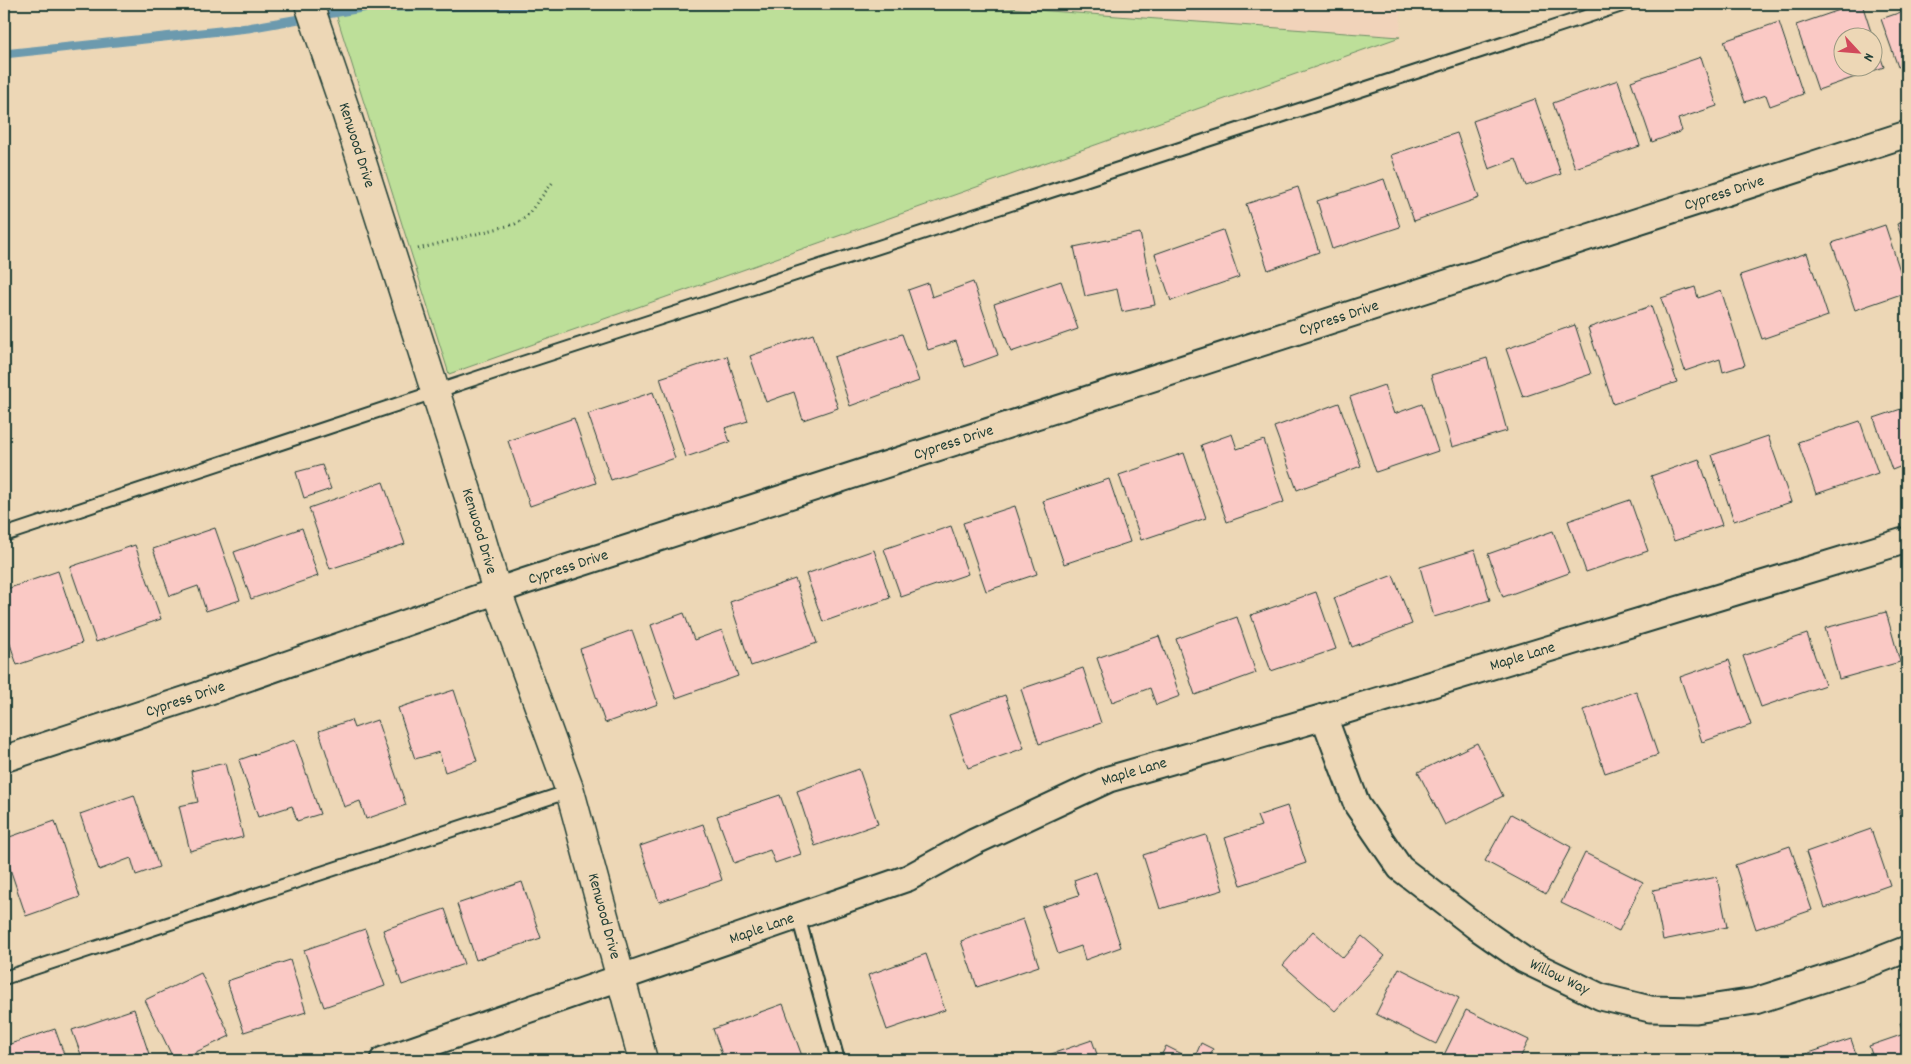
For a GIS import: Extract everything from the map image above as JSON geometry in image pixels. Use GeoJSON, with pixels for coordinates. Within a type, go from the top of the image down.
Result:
{"type":"FeatureCollection","features":[{"type":"Feature","properties":{"kind":"street","name":"Kenwood Drive"},"geometry":{"type":"LineString","coordinates":[[309,4],[345,109],[497,591],[570,791],[643,1060]]}},
{"type":"Feature","properties":{"kind":"street","name":"Cypress Drive"},"geometry":{"type":"LineString","coordinates":[[4,759],[497,591],[1907,134]]}},
{"type":"Feature","properties":{"kind":"street","name":"Maple Lane"},"geometry":{"type":"LineString","coordinates":[[383,1060],[431,1052],[620,978],[908,878],[974,842],[1110,779],[1324,717],[1907,540]]}},
{"type":"Feature","properties":{"kind":"street","name":"Willow Way"},"geometry":{"type":"LineString","coordinates":[[1324,717],[1358,805],[1400,868],[1478,928],[1524,960],[1601,997],[1650,1009],[1696,1010],[1755,1001],[1860,967],[1907,949]]}},
{"type":"Feature","properties":{"kind":"lane"},"geometry":{"type":"LineString","coordinates":[[4,534],[1625,4]]}},
{"type":"Feature","properties":{"kind":"lane"},"geometry":{"type":"LineString","coordinates":[[4,978],[570,791]]}},
{"type":"Feature","properties":{"kind":"lane"},"geometry":{"type":"LineString","coordinates":[[798,916],[838,1060]]}},
{"type":"Feature","properties":{"kind":"path"},"geometry":{"type":"LineString","coordinates":[[418,249],[515,224],[526,217],[553,182]]}},
{"type":"Feature","properties":{"kind":"shaded area"},"geometry":{"type":"Polygon","coordinates":[[[955,4],[1401,4],[1400,37],[955,4]]]}},
{"type":"Feature","properties":{"kind":"green space"},"geometry":{"type":"Polygon","coordinates":[[[333,4],[955,4],[1400,37],[449,374],[333,4]]]}},
{"type":"Feature","properties":{"kind":"building"},"geometry":{"type":"Polygon","coordinates":[[[1857,4],[1862,4],[1870,28],[1834,28],[1834,78],[1852,78],[1818,90],[1796,25],[1857,4]]]}},
{"type":"Feature","properties":{"kind":"building"},"geometry":{"type":"Polygon","coordinates":[[[1907,10],[1907,63],[1898,67],[1881,19],[1907,10]]]}},
{"type":"Feature","properties":{"kind":"building"},"geometry":{"type":"Polygon","coordinates":[[[1779,22],[1803,94],[1770,106],[1766,95],[1745,102],[1724,41],[1779,22]]]}},
{"type":"Feature","properties":{"kind":"building"},"geometry":{"type":"Polygon","coordinates":[[[1701,57],[1717,106],[1678,119],[1682,131],[1652,142],[1631,81],[1701,57]]]}},
{"type":"Feature","properties":{"kind":"building"},"geometry":{"type":"Polygon","coordinates":[[[1618,80],[1640,146],[1575,168],[1553,103],[1618,80]]]}},
{"type":"Feature","properties":{"kind":"building"},"geometry":{"type":"Polygon","coordinates":[[[1535,99],[1561,174],[1526,186],[1516,159],[1489,169],[1473,121],[1535,99]]]}},
{"type":"Feature","properties":{"kind":"building"},"geometry":{"type":"Polygon","coordinates":[[[1457,133],[1479,198],[1414,221],[1391,155],[1457,133]]]}},
{"type":"Feature","properties":{"kind":"building"},"geometry":{"type":"Polygon","coordinates":[[[1384,179],[1400,227],[1332,249],[1317,201],[1384,179]]]}},
{"type":"Feature","properties":{"kind":"building"},"geometry":{"type":"Polygon","coordinates":[[[1298,187],[1319,252],[1268,270],[1246,204],[1298,187]]]}},
{"type":"Feature","properties":{"kind":"building"},"geometry":{"type":"Polygon","coordinates":[[[1907,220],[1907,254],[1897,224],[1907,220]]]}},
{"type":"Feature","properties":{"kind":"building"},"geometry":{"type":"Polygon","coordinates":[[[1885,225],[1907,292],[1855,310],[1832,243],[1885,225]]]}},
{"type":"Feature","properties":{"kind":"building"},"geometry":{"type":"Polygon","coordinates":[[[1223,230],[1239,277],[1171,301],[1155,254],[1223,230]]]}},
{"type":"Feature","properties":{"kind":"building"},"geometry":{"type":"Polygon","coordinates":[[[1140,233],[1155,305],[1122,312],[1117,289],[1085,296],[1074,247],[1140,233]]]}},
{"type":"Feature","properties":{"kind":"building"},"geometry":{"type":"Polygon","coordinates":[[[1807,253],[1828,316],[1762,339],[1740,275],[1807,253]]]}},
{"type":"Feature","properties":{"kind":"building"},"geometry":{"type":"Polygon","coordinates":[[[1061,281],[1078,329],[1011,352],[994,304],[1061,281]]]}},
{"type":"Feature","properties":{"kind":"building"},"geometry":{"type":"Polygon","coordinates":[[[973,282],[998,355],[965,367],[956,341],[928,350],[908,290],[928,283],[932,297],[973,282]]]}},
{"type":"Feature","properties":{"kind":"building"},"geometry":{"type":"Polygon","coordinates":[[[1695,287],[1698,298],[1721,290],[1745,365],[1723,372],[1720,359],[1685,371],[1661,298],[1695,287]]]}},
{"type":"Feature","properties":{"kind":"building"},"geometry":{"type":"Polygon","coordinates":[[[1651,306],[1677,382],[1613,404],[1588,328],[1651,306]]]}},
{"type":"Feature","properties":{"kind":"building"},"geometry":{"type":"Polygon","coordinates":[[[1575,325],[1591,374],[1523,397],[1506,349],[1575,325]]]}},
{"type":"Feature","properties":{"kind":"building"},"geometry":{"type":"Polygon","coordinates":[[[813,334],[838,408],[803,420],[794,392],[766,402],[750,356],[813,334]]]}},
{"type":"Feature","properties":{"kind":"building"},"geometry":{"type":"Polygon","coordinates":[[[902,334],[919,381],[850,406],[834,357],[902,334]]]}},
{"type":"Feature","properties":{"kind":"building"},"geometry":{"type":"Polygon","coordinates":[[[727,356],[748,421],[725,428],[730,442],[686,457],[660,378],[727,356]]]}},
{"type":"Feature","properties":{"kind":"building"},"geometry":{"type":"Polygon","coordinates":[[[1487,358],[1507,431],[1452,447],[1431,375],[1487,358]]]}},
{"type":"Feature","properties":{"kind":"building"},"geometry":{"type":"Polygon","coordinates":[[[1384,385],[1394,414],[1422,404],[1438,451],[1376,472],[1350,397],[1384,385]]]}},
{"type":"Feature","properties":{"kind":"building"},"geometry":{"type":"Polygon","coordinates":[[[653,392],[675,458],[611,480],[588,414],[653,392]]]}},
{"type":"Feature","properties":{"kind":"building"},"geometry":{"type":"Polygon","coordinates":[[[1339,403],[1361,466],[1297,490],[1274,427],[1339,403]]]}},
{"type":"Feature","properties":{"kind":"building"},"geometry":{"type":"Polygon","coordinates":[[[1907,407],[1907,464],[1892,470],[1874,418],[1907,407]]]}},
{"type":"Feature","properties":{"kind":"building"},"geometry":{"type":"Polygon","coordinates":[[[574,418],[596,483],[530,506],[508,441],[574,418]]]}},
{"type":"Feature","properties":{"kind":"building"},"geometry":{"type":"Polygon","coordinates":[[[1860,421],[1878,473],[1816,494],[1798,442],[1860,421]]]}},
{"type":"Feature","properties":{"kind":"building"},"geometry":{"type":"Polygon","coordinates":[[[1232,434],[1237,449],[1264,440],[1284,502],[1227,522],[1201,445],[1232,434]]]}},
{"type":"Feature","properties":{"kind":"building"},"geometry":{"type":"Polygon","coordinates":[[[1768,436],[1791,502],[1734,521],[1712,455],[1768,436]]]}},
{"type":"Feature","properties":{"kind":"building"},"geometry":{"type":"Polygon","coordinates":[[[1184,453],[1206,518],[1141,540],[1119,475],[1184,453]]]}},
{"type":"Feature","properties":{"kind":"building"},"geometry":{"type":"Polygon","coordinates":[[[1699,459],[1722,525],[1674,541],[1651,476],[1699,459]]]}},
{"type":"Feature","properties":{"kind":"building"},"geometry":{"type":"Polygon","coordinates":[[[322,465],[331,489],[304,498],[296,472],[322,465]]]}},
{"type":"Feature","properties":{"kind":"building"},"geometry":{"type":"Polygon","coordinates":[[[1109,479],[1130,542],[1064,564],[1043,501],[1109,479]]]}},
{"type":"Feature","properties":{"kind":"building"},"geometry":{"type":"Polygon","coordinates":[[[383,482],[405,544],[330,569],[309,508],[383,482]]]}},
{"type":"Feature","properties":{"kind":"building"},"geometry":{"type":"Polygon","coordinates":[[[1630,500],[1648,551],[1586,572],[1568,521],[1630,500]]]}},
{"type":"Feature","properties":{"kind":"building"},"geometry":{"type":"Polygon","coordinates":[[[1015,506],[1037,574],[986,591],[963,523],[1015,506]]]}},
{"type":"Feature","properties":{"kind":"building"},"geometry":{"type":"Polygon","coordinates":[[[951,526],[968,574],[901,597],[884,549],[951,526]]]}},
{"type":"Feature","properties":{"kind":"building"},"geometry":{"type":"Polygon","coordinates":[[[215,528],[240,600],[206,611],[198,586],[170,596],[153,549],[215,528]]]}},
{"type":"Feature","properties":{"kind":"building"},"geometry":{"type":"Polygon","coordinates":[[[302,528],[318,576],[251,599],[234,552],[302,528]]]}},
{"type":"Feature","properties":{"kind":"building"},"geometry":{"type":"Polygon","coordinates":[[[1553,531],[1569,573],[1503,597],[1488,554],[1553,531]]]}},
{"type":"Feature","properties":{"kind":"building"},"geometry":{"type":"Polygon","coordinates":[[[135,545],[161,619],[96,642],[70,567],[135,545]]]}},
{"type":"Feature","properties":{"kind":"building"},"geometry":{"type":"Polygon","coordinates":[[[874,550],[890,598],[823,622],[806,574],[874,550]]]}},
{"type":"Feature","properties":{"kind":"building"},"geometry":{"type":"Polygon","coordinates":[[[1475,550],[1490,600],[1434,617],[1420,567],[1475,550]]]}},
{"type":"Feature","properties":{"kind":"building"},"geometry":{"type":"Polygon","coordinates":[[[58,571],[82,643],[17,665],[4,626],[4,590],[58,571]]]}},
{"type":"Feature","properties":{"kind":"building"},"geometry":{"type":"Polygon","coordinates":[[[1393,575],[1412,624],[1352,647],[1334,598],[1393,575]]]}},
{"type":"Feature","properties":{"kind":"building"},"geometry":{"type":"Polygon","coordinates":[[[795,579],[817,643],[751,666],[730,602],[795,579]]]}},
{"type":"Feature","properties":{"kind":"building"},"geometry":{"type":"Polygon","coordinates":[[[1316,592],[1336,649],[1271,671],[1251,615],[1316,592]]]}},
{"type":"Feature","properties":{"kind":"building"},"geometry":{"type":"Polygon","coordinates":[[[1886,612],[1900,662],[1839,679],[1825,628],[1886,612]]]}},
{"type":"Feature","properties":{"kind":"building"},"geometry":{"type":"Polygon","coordinates":[[[684,613],[694,640],[722,630],[738,676],[676,698],[651,625],[684,613]]]}},
{"type":"Feature","properties":{"kind":"building"},"geometry":{"type":"Polygon","coordinates":[[[1237,617],[1256,673],[1195,695],[1176,639],[1237,617]]]}},
{"type":"Feature","properties":{"kind":"building"},"geometry":{"type":"Polygon","coordinates":[[[632,630],[658,704],[605,723],[580,649],[632,630]]]}},
{"type":"Feature","properties":{"kind":"building"},"geometry":{"type":"Polygon","coordinates":[[[1807,634],[1825,685],[1761,707],[1743,656],[1807,634]]]}},
{"type":"Feature","properties":{"kind":"building"},"geometry":{"type":"Polygon","coordinates":[[[1159,636],[1180,696],[1156,705],[1150,688],[1112,702],[1097,658],[1159,636]]]}},
{"type":"Feature","properties":{"kind":"building"},"geometry":{"type":"Polygon","coordinates":[[[1729,660],[1751,725],[1702,742],[1680,677],[1729,660]]]}},
{"type":"Feature","properties":{"kind":"building"},"geometry":{"type":"Polygon","coordinates":[[[1083,668],[1101,723],[1039,744],[1021,689],[1083,668]]]}},
{"type":"Feature","properties":{"kind":"building"},"geometry":{"type":"Polygon","coordinates":[[[454,690],[477,761],[445,772],[439,752],[415,759],[398,708],[454,690]]]}},
{"type":"Feature","properties":{"kind":"building"},"geometry":{"type":"Polygon","coordinates":[[[1636,691],[1658,755],[1605,773],[1583,710],[1636,691]]]}},
{"type":"Feature","properties":{"kind":"building"},"geometry":{"type":"Polygon","coordinates":[[[1005,695],[1024,748],[968,768],[949,715],[1005,695]]]}},
{"type":"Feature","properties":{"kind":"building"},"geometry":{"type":"Polygon","coordinates":[[[351,720],[354,728],[377,720],[406,805],[366,819],[360,801],[344,807],[319,731],[351,720]]]}},
{"type":"Feature","properties":{"kind":"building"},"geometry":{"type":"Polygon","coordinates":[[[295,740],[320,814],[297,821],[292,806],[258,817],[239,760],[295,740]]]}},
{"type":"Feature","properties":{"kind":"building"},"geometry":{"type":"Polygon","coordinates":[[[1477,743],[1503,796],[1445,825],[1418,772],[1477,743]]]}},
{"type":"Feature","properties":{"kind":"building"},"geometry":{"type":"Polygon","coordinates":[[[225,763],[243,837],[190,851],[179,806],[198,802],[191,771],[225,763]]]}},
{"type":"Feature","properties":{"kind":"building"},"geometry":{"type":"Polygon","coordinates":[[[859,769],[878,824],[815,846],[797,791],[859,769]]]}},
{"type":"Feature","properties":{"kind":"building"},"geometry":{"type":"Polygon","coordinates":[[[134,795],[159,867],[136,875],[131,858],[99,870],[80,814],[134,795]]]}},
{"type":"Feature","properties":{"kind":"building"},"geometry":{"type":"Polygon","coordinates":[[[780,795],[801,854],[775,863],[770,850],[734,863],[717,816],[780,795]]]}},
{"type":"Feature","properties":{"kind":"building"},"geometry":{"type":"Polygon","coordinates":[[[1287,806],[1306,863],[1241,885],[1225,838],[1261,826],[1257,816],[1287,806]]]}},
{"type":"Feature","properties":{"kind":"building"},"geometry":{"type":"Polygon","coordinates":[[[1907,807],[1907,840],[1899,810],[1907,807]]]}},
{"type":"Feature","properties":{"kind":"building"},"geometry":{"type":"Polygon","coordinates":[[[1511,814],[1571,847],[1546,894],[1485,861],[1511,814]]]}},
{"type":"Feature","properties":{"kind":"building"},"geometry":{"type":"Polygon","coordinates":[[[55,821],[80,897],[26,916],[4,851],[4,839],[55,821]]]}},
{"type":"Feature","properties":{"kind":"building"},"geometry":{"type":"Polygon","coordinates":[[[703,824],[722,880],[659,902],[640,846],[703,824]]]}},
{"type":"Feature","properties":{"kind":"building"},"geometry":{"type":"Polygon","coordinates":[[[1871,829],[1890,885],[1825,908],[1806,852],[1871,829]]]}},
{"type":"Feature","properties":{"kind":"building"},"geometry":{"type":"Polygon","coordinates":[[[1206,835],[1223,890],[1160,909],[1143,855],[1206,835]]]}},
{"type":"Feature","properties":{"kind":"building"},"geometry":{"type":"Polygon","coordinates":[[[1790,846],[1812,910],[1756,929],[1735,865],[1790,846]]]}},
{"type":"Feature","properties":{"kind":"building"},"geometry":{"type":"Polygon","coordinates":[[[1585,853],[1643,882],[1619,931],[1561,903],[1585,853]]]}},
{"type":"Feature","properties":{"kind":"building"},"geometry":{"type":"Polygon","coordinates":[[[1096,872],[1121,947],[1085,960],[1081,946],[1058,954],[1042,907],[1079,895],[1074,880],[1096,872]]]}},
{"type":"Feature","properties":{"kind":"building"},"geometry":{"type":"Polygon","coordinates":[[[1717,877],[1727,927],[1663,940],[1653,890],[1717,877]]]}},
{"type":"Feature","properties":{"kind":"building"},"geometry":{"type":"Polygon","coordinates":[[[522,882],[541,938],[476,960],[457,904],[522,882]]]}},
{"type":"Feature","properties":{"kind":"building"},"geometry":{"type":"Polygon","coordinates":[[[445,909],[464,964],[402,985],[383,930],[445,909]]]}},
{"type":"Feature","properties":{"kind":"building"},"geometry":{"type":"Polygon","coordinates":[[[1023,919],[1039,966],[977,987],[961,941],[1023,919]]]}},
{"type":"Feature","properties":{"kind":"building"},"geometry":{"type":"Polygon","coordinates":[[[365,929],[385,986],[324,1007],[304,950],[365,929]]]}},
{"type":"Feature","properties":{"kind":"building"},"geometry":{"type":"Polygon","coordinates":[[[1313,931],[1343,958],[1362,936],[1385,956],[1335,1011],[1283,965],[1313,931]]]}},
{"type":"Feature","properties":{"kind":"building"},"geometry":{"type":"Polygon","coordinates":[[[926,954],[945,1010],[887,1030],[868,975],[926,954]]]}},
{"type":"Feature","properties":{"kind":"building"},"geometry":{"type":"Polygon","coordinates":[[[290,960],[306,1012],[244,1032],[227,981],[290,960]]]}},
{"type":"Feature","properties":{"kind":"building"},"geometry":{"type":"Polygon","coordinates":[[[1399,968],[1459,998],[1436,1044],[1376,1014],[1399,968]]]}},
{"type":"Feature","properties":{"kind":"building"},"geometry":{"type":"Polygon","coordinates":[[[201,973],[230,1036],[179,1060],[174,1060],[145,1000],[201,973]]]}},
{"type":"Feature","properties":{"kind":"building"},"geometry":{"type":"Polygon","coordinates":[[[783,1004],[802,1056],[791,1060],[724,1060],[713,1029],[783,1004]]]}},
{"type":"Feature","properties":{"kind":"building"},"geometry":{"type":"Polygon","coordinates":[[[134,1009],[151,1060],[83,1060],[72,1030],[134,1009]]]}},
{"type":"Feature","properties":{"kind":"building"},"geometry":{"type":"Polygon","coordinates":[[[1466,1010],[1529,1040],[1519,1060],[1455,1060],[1444,1055],[1466,1010]]]}},
{"type":"Feature","properties":{"kind":"building"},"geometry":{"type":"Polygon","coordinates":[[[1907,1021],[1907,1060],[1874,1060],[1869,1046],[1904,1034],[1900,1023],[1907,1021]]]}},
{"type":"Feature","properties":{"kind":"building"},"geometry":{"type":"Polygon","coordinates":[[[55,1029],[66,1060],[4,1060],[4,1046],[55,1029]]]}},
{"type":"Feature","properties":{"kind":"building"},"geometry":{"type":"Polygon","coordinates":[[[1851,1039],[1858,1060],[1798,1060],[1797,1057],[1851,1039]]]}},
{"type":"Feature","properties":{"kind":"building"},"geometry":{"type":"Polygon","coordinates":[[[1092,1040],[1099,1060],[1034,1060],[1092,1040]]]}},
{"type":"Feature","properties":{"kind":"building"},"geometry":{"type":"Polygon","coordinates":[[[1201,1043],[1213,1049],[1208,1060],[1194,1059],[1201,1043]]]}},
{"type":"Feature","properties":{"kind":"building"},"geometry":{"type":"Polygon","coordinates":[[[1166,1046],[1194,1060],[1159,1060],[1166,1046]]]}},
{"type":"Feature","properties":{"kind":"waterway"},"geometry":{"type":"LineString","coordinates":[[4,54],[248,28],[367,7],[829,4]]}}]}
